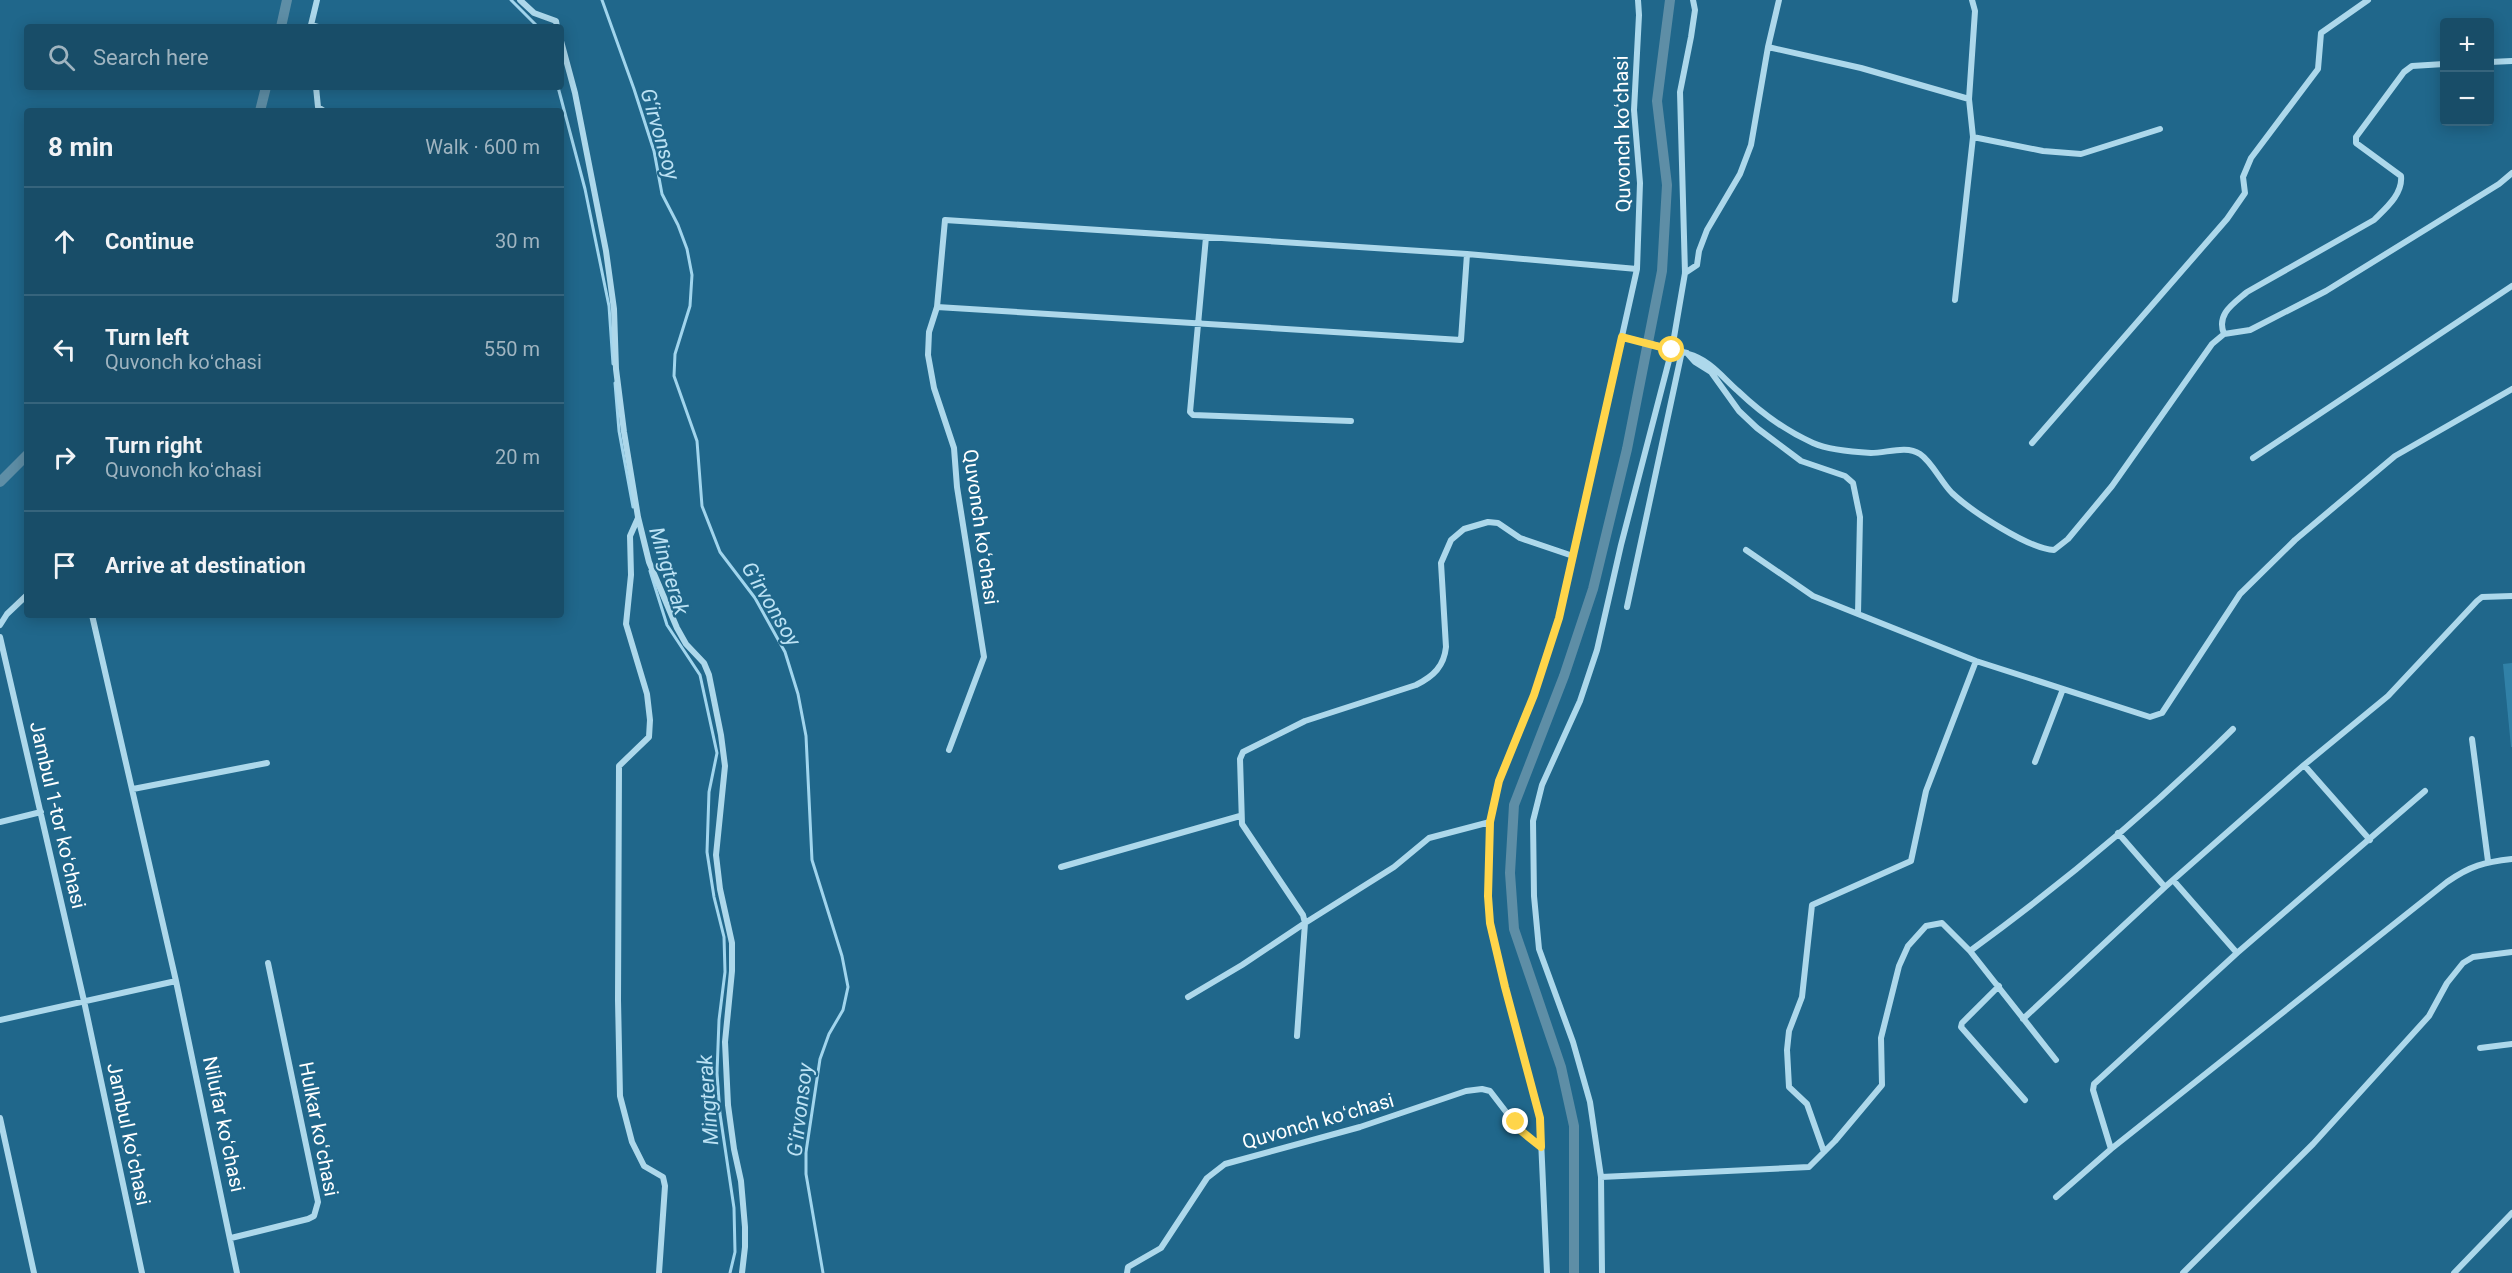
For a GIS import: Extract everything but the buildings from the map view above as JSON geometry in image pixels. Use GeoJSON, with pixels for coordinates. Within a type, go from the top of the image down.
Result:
{"type":"FeatureCollection","features":[{"type":"Feature","properties":{"kind":"street"},"geometry":{"type":"LineString","coordinates":[[311,24],[317,0]]}},
{"type":"Feature","properties":{"kind":"street"},"geometry":{"type":"LineString","coordinates":[[520,0],[526,8],[556,21],[556,24]]}},
{"type":"Feature","properties":{"kind":"street","name":"Quvonch koʻchasi"},"geometry":{"type":"LineString","coordinates":[[1547,1273],[1540,1118],[1490,923],[1488,896],[1490,822],[1499,781],[1534,695],[1555,629],[1636,268],[1640,210],[1634,110],[1640,15],[1638,0]]}},
{"type":"Feature","properties":{"kind":"street"},"geometry":{"type":"LineString","coordinates":[[1602,1273],[1601,1177],[1590,1102],[1539,948],[1534,896],[1533,821],[1542,785],[1580,701],[1597,650],[1621,545],[1672,350],[1685,273],[1680,92],[1695,10],[1693,0]]}},
{"type":"Feature","properties":{"kind":"street"},"geometry":{"type":"LineString","coordinates":[[1685,273],[1697,266],[1699,251],[1707,230],[1745,164],[1752,145],[1768,47],[1779,0]]}},
{"type":"Feature","properties":{"kind":"street"},"geometry":{"type":"LineString","coordinates":[[1955,300],[1973,136],[1969,99],[1975,11],[1972,0]]}},
{"type":"Feature","properties":{"kind":"street"},"geometry":{"type":"LineString","coordinates":[[2032,442],[2227,219],[2245,193],[2243,177],[2251,158],[2318,69],[2321,33],[2368,0]]}},
{"type":"Feature","properties":{"kind":"street"},"geometry":{"type":"LineString","coordinates":[[1768,47],[1861,68],[1969,99]]}},
{"type":"Feature","properties":{"kind":"street"},"geometry":{"type":"LineString","coordinates":[[564,52],[575,93],[606,251],[614,309],[616,369],[638,517],[649,562],[677,628],[686,644],[704,663],[710,675],[721,735],[725,766],[716,855],[720,889],[732,943],[732,971],[725,1023],[726,1065],[730,1123],[739,1166],[745,1227],[746,1247],[742,1273]]}},
{"type":"Feature","properties":{"kind":"street"},"geometry":{"type":"LineString","coordinates":[[2494,62],[2512,61]]}},
{"type":"Feature","properties":{"kind":"street"},"geometry":{"type":"LineString","coordinates":[[2224,334],[2223,317],[2231,306],[2247,292],[2374,220],[2389,205],[2402,184],[2401,176],[2356,143],[2356,137],[2404,72],[2412,66],[2440,64]]}},
{"type":"Feature","properties":{"kind":"street"},"geometry":{"type":"LineString","coordinates":[[316,90],[320,108]]}},
{"type":"Feature","properties":{"kind":"street"},"geometry":{"type":"LineString","coordinates":[[1973,136],[2043,151],[2081,154],[2160,129]]}},
{"type":"Feature","properties":{"kind":"street"},"geometry":{"type":"LineString","coordinates":[[1622,337],[1699,357],[1718,370],[1737,390],[1761,409],[1793,432],[1815,444],[1872,453],[1899,450],[1919,453],[1953,494],[1985,518],[2042,550],[2054,550],[2068,539],[2112,486],[2212,344],[2224,334],[2250,330],[2326,291],[2512,173]]}},
{"type":"Feature","properties":{"kind":"street","name":"Quvonch koʻchasi"},"geometry":{"type":"LineString","coordinates":[[949,750],[984,657],[957,487],[954,448],[934,388],[928,356],[929,332],[937,307],[945,220],[1467,254],[1636,268]]}},
{"type":"Feature","properties":{"kind":"street"},"geometry":{"type":"LineString","coordinates":[[1206,237],[1190,412],[1193,416],[1351,421]]}},
{"type":"Feature","properties":{"kind":"street"},"geometry":{"type":"LineString","coordinates":[[937,307],[1461,340],[1467,254]]}},
{"type":"Feature","properties":{"kind":"street"},"geometry":{"type":"LineString","coordinates":[[2253,458],[2512,286]]}},
{"type":"Feature","properties":{"kind":"street"},"geometry":{"type":"LineString","coordinates":[[1627,607],[1684,352]]}},
{"type":"Feature","properties":{"kind":"street"},"geometry":{"type":"LineString","coordinates":[[1684,352],[1711,372],[1739,411],[1772,440],[1801,460],[1845,476],[1853,483],[1860,517],[1858,614]]}},
{"type":"Feature","properties":{"kind":"street"},"geometry":{"type":"LineString","coordinates":[[1746,550],[1813,596],[1976,662],[2150,717],[2162,713],[2240,594],[2295,540],[2395,456],[2512,389]]}},
{"type":"Feature","properties":{"kind":"street"},"geometry":{"type":"LineString","coordinates":[[638,517],[630,536],[631,575],[626,624],[635,659],[643,675],[650,720],[649,737],[619,766],[620,1096],[632,1142],[644,1166],[663,1177],[665,1186],[659,1273]]}},
{"type":"Feature","properties":{"kind":"street"},"geometry":{"type":"LineString","coordinates":[[1297,1036],[1305,922],[1303,915],[1249,834],[1240,816],[1240,759],[1243,752],[1305,721],[1416,685],[1438,669],[1444,659],[1446,646],[1441,563],[1451,540],[1464,529],[1488,522],[1498,523],[1520,538],[1573,556]]}},
{"type":"Feature","properties":{"kind":"street"},"geometry":{"type":"LineString","coordinates":[[2023,1019],[2165,887],[2304,765],[2388,696],[2477,601],[2482,597],[2512,596]]}},
{"type":"Feature","properties":{"kind":"street"},"geometry":{"type":"LineString","coordinates":[[0,625],[7,614],[24,598]]}},
{"type":"Feature","properties":{"kind":"street","name":"Nilufar koʻchasi"},"geometry":{"type":"LineString","coordinates":[[93,618],[176,981],[237,1273]]}},
{"type":"Feature","properties":{"kind":"street","name":"Jambul 1-tor koʻchasi"},"geometry":{"type":"LineString","coordinates":[[0,637],[84,1001]]}},
{"type":"Feature","properties":{"kind":"street"},"geometry":{"type":"LineString","coordinates":[[1824,1152],[1807,1104],[1789,1087],[1787,1050],[1789,1031],[1802,997],[1812,905],[1911,861],[1926,791],[1976,662]]}},
{"type":"Feature","properties":{"kind":"street"},"geometry":{"type":"LineString","coordinates":[[2035,762],[2062,688]]}},
{"type":"Feature","properties":{"kind":"street"},"geometry":{"type":"LineString","coordinates":[[1970,951],[2036,903],[2118,833],[2233,729]]}},
{"type":"Feature","properties":{"kind":"street"},"geometry":{"type":"LineString","coordinates":[[2472,739],[2488,861]]}},
{"type":"Feature","properties":{"kind":"street"},"geometry":{"type":"LineString","coordinates":[[133,789],[267,763]]}},
{"type":"Feature","properties":{"kind":"street"},"geometry":{"type":"LineString","coordinates":[[2304,765],[2370,840]]}},
{"type":"Feature","properties":{"kind":"street"},"geometry":{"type":"LineString","coordinates":[[2111,1149],[2093,1090],[2094,1084],[2236,953],[2370,840],[2425,790]]}},
{"type":"Feature","properties":{"kind":"street"},"geometry":{"type":"LineString","coordinates":[[0,822],[41,813]]}},
{"type":"Feature","properties":{"kind":"street"},"geometry":{"type":"LineString","coordinates":[[1061,867],[1240,816]]}},
{"type":"Feature","properties":{"kind":"street"},"geometry":{"type":"LineString","coordinates":[[1188,997],[1394,867],[1429,838],[1490,822]]}},
{"type":"Feature","properties":{"kind":"street"},"geometry":{"type":"LineString","coordinates":[[2118,833],[2165,887]]}},
{"type":"Feature","properties":{"kind":"street"},"geometry":{"type":"LineString","coordinates":[[2056,1197],[2111,1149],[2447,882],[2466,868],[2488,861],[2512,859]]}},
{"type":"Feature","properties":{"kind":"street"},"geometry":{"type":"LineString","coordinates":[[2173,880],[2236,953]]}},
{"type":"Feature","properties":{"kind":"street"},"geometry":{"type":"LineString","coordinates":[[1601,1177],[1809,1167],[1882,1085],[1881,1038],[1899,966],[1908,946],[1926,926],[1942,923],[1970,951],[2056,1060]]}},
{"type":"Feature","properties":{"kind":"street"},"geometry":{"type":"LineString","coordinates":[[2183,1273],[2313,1144],[2429,1016],[2447,982],[2463,963],[2473,957],[2512,952]]}},
{"type":"Feature","properties":{"kind":"street","name":"Hulkar koʻchasi"},"geometry":{"type":"LineString","coordinates":[[231,1238],[308,1219],[314,1216],[318,1202],[268,963]]}},
{"type":"Feature","properties":{"kind":"street"},"geometry":{"type":"LineString","coordinates":[[0,1020],[176,981]]}},
{"type":"Feature","properties":{"kind":"street"},"geometry":{"type":"LineString","coordinates":[[1999,986],[1962,1023],[1961,1027],[2025,1100]]}},
{"type":"Feature","properties":{"kind":"street","name":"Jambul koʻchasi"},"geometry":{"type":"LineString","coordinates":[[84,1001],[142,1273]]}},
{"type":"Feature","properties":{"kind":"street"},"geometry":{"type":"LineString","coordinates":[[2480,1048],[2512,1044]]}},
{"type":"Feature","properties":{"kind":"street","name":"Quvonch koʻchasi"},"geometry":{"type":"LineString","coordinates":[[1127,1273],[1128,1268],[1161,1248],[1207,1178],[1225,1164],[1360,1127],[1466,1091],[1482,1089],[1490,1091],[1520,1130],[1541,1147]]}},
{"type":"Feature","properties":{"kind":"street"},"geometry":{"type":"LineString","coordinates":[[0,1118],[34,1273]]}},
{"type":"Feature","properties":{"kind":"street"},"geometry":{"type":"LineString","coordinates":[[2454,1273],[2512,1214]]}},
{"type":"Feature","properties":{"kind":"shaded area"},"geometry":{"type":"Polygon","coordinates":[[[2512,663],[2512,747],[2511,747],[2503,664],[2512,663]]]}},
{"type":"Feature","properties":{"kind":"waterway"},"geometry":{"type":"LineString","coordinates":[[282,24],[287,0]]}},
{"type":"Feature","properties":{"kind":"waterway","name":"Mingterak"},"geometry":{"type":"LineString","coordinates":[[511,0],[535,24]]}},
{"type":"Feature","properties":{"kind":"waterway","name":"G‘irvonsoy"},"geometry":{"type":"LineString","coordinates":[[602,0],[654,151],[662,194],[687,249],[692,275],[690,306],[675,354],[674,376],[697,441],[702,506],[720,552],[755,598],[785,652],[798,694],[806,736],[812,860],[842,956],[848,987],[843,1010],[829,1034],[820,1059],[806,1152],[806,1174],[823,1273]]}},
{"type":"Feature","properties":{"kind":"waterway"},"geometry":{"type":"LineString","coordinates":[[1574,1273],[1574,1126],[1561,1067],[1514,929],[1510,873],[1514,805],[1564,676],[1593,589],[1627,449],[1662,271],[1667,185],[1657,101],[1670,0]]}},
{"type":"Feature","properties":{"kind":"waterway"},"geometry":{"type":"LineString","coordinates":[[261,108],[265,90]]}},
{"type":"Feature","properties":{"kind":"waterway","name":"Mingterak"},"geometry":{"type":"LineString","coordinates":[[559,90],[564,108]]}},
{"type":"Feature","properties":{"kind":"waterway","name":"Mingterak"},"geometry":{"type":"LineString","coordinates":[[564,110],[585,189],[609,306],[613,364]]}},
{"type":"Feature","properties":{"kind":"waterway","name":"Mingterak"},"geometry":{"type":"LineString","coordinates":[[615,383],[619,431],[633,507]]}},
{"type":"Feature","properties":{"kind":"waterway"},"geometry":{"type":"LineString","coordinates":[[0,482],[24,458]]}},
{"type":"Feature","properties":{"kind":"waterway","name":"Mingterak"},"geometry":{"type":"LineString","coordinates":[[650,571],[667,625],[700,675],[717,753],[709,792],[707,852],[714,897],[724,937],[725,972],[719,1020],[717,1073],[720,1114],[734,1208],[735,1252],[730,1273]]}},
{"type":"Feature","properties":{"kind":"route"},"geometry":{"type":"LineString","coordinates":[[1516,1122],[1520,1130],[1541,1147],[1540,1118],[1490,923],[1488,896],[1490,822],[1499,781],[1534,695],[1559,618],[1622,337],[1672,350]]}}]}
